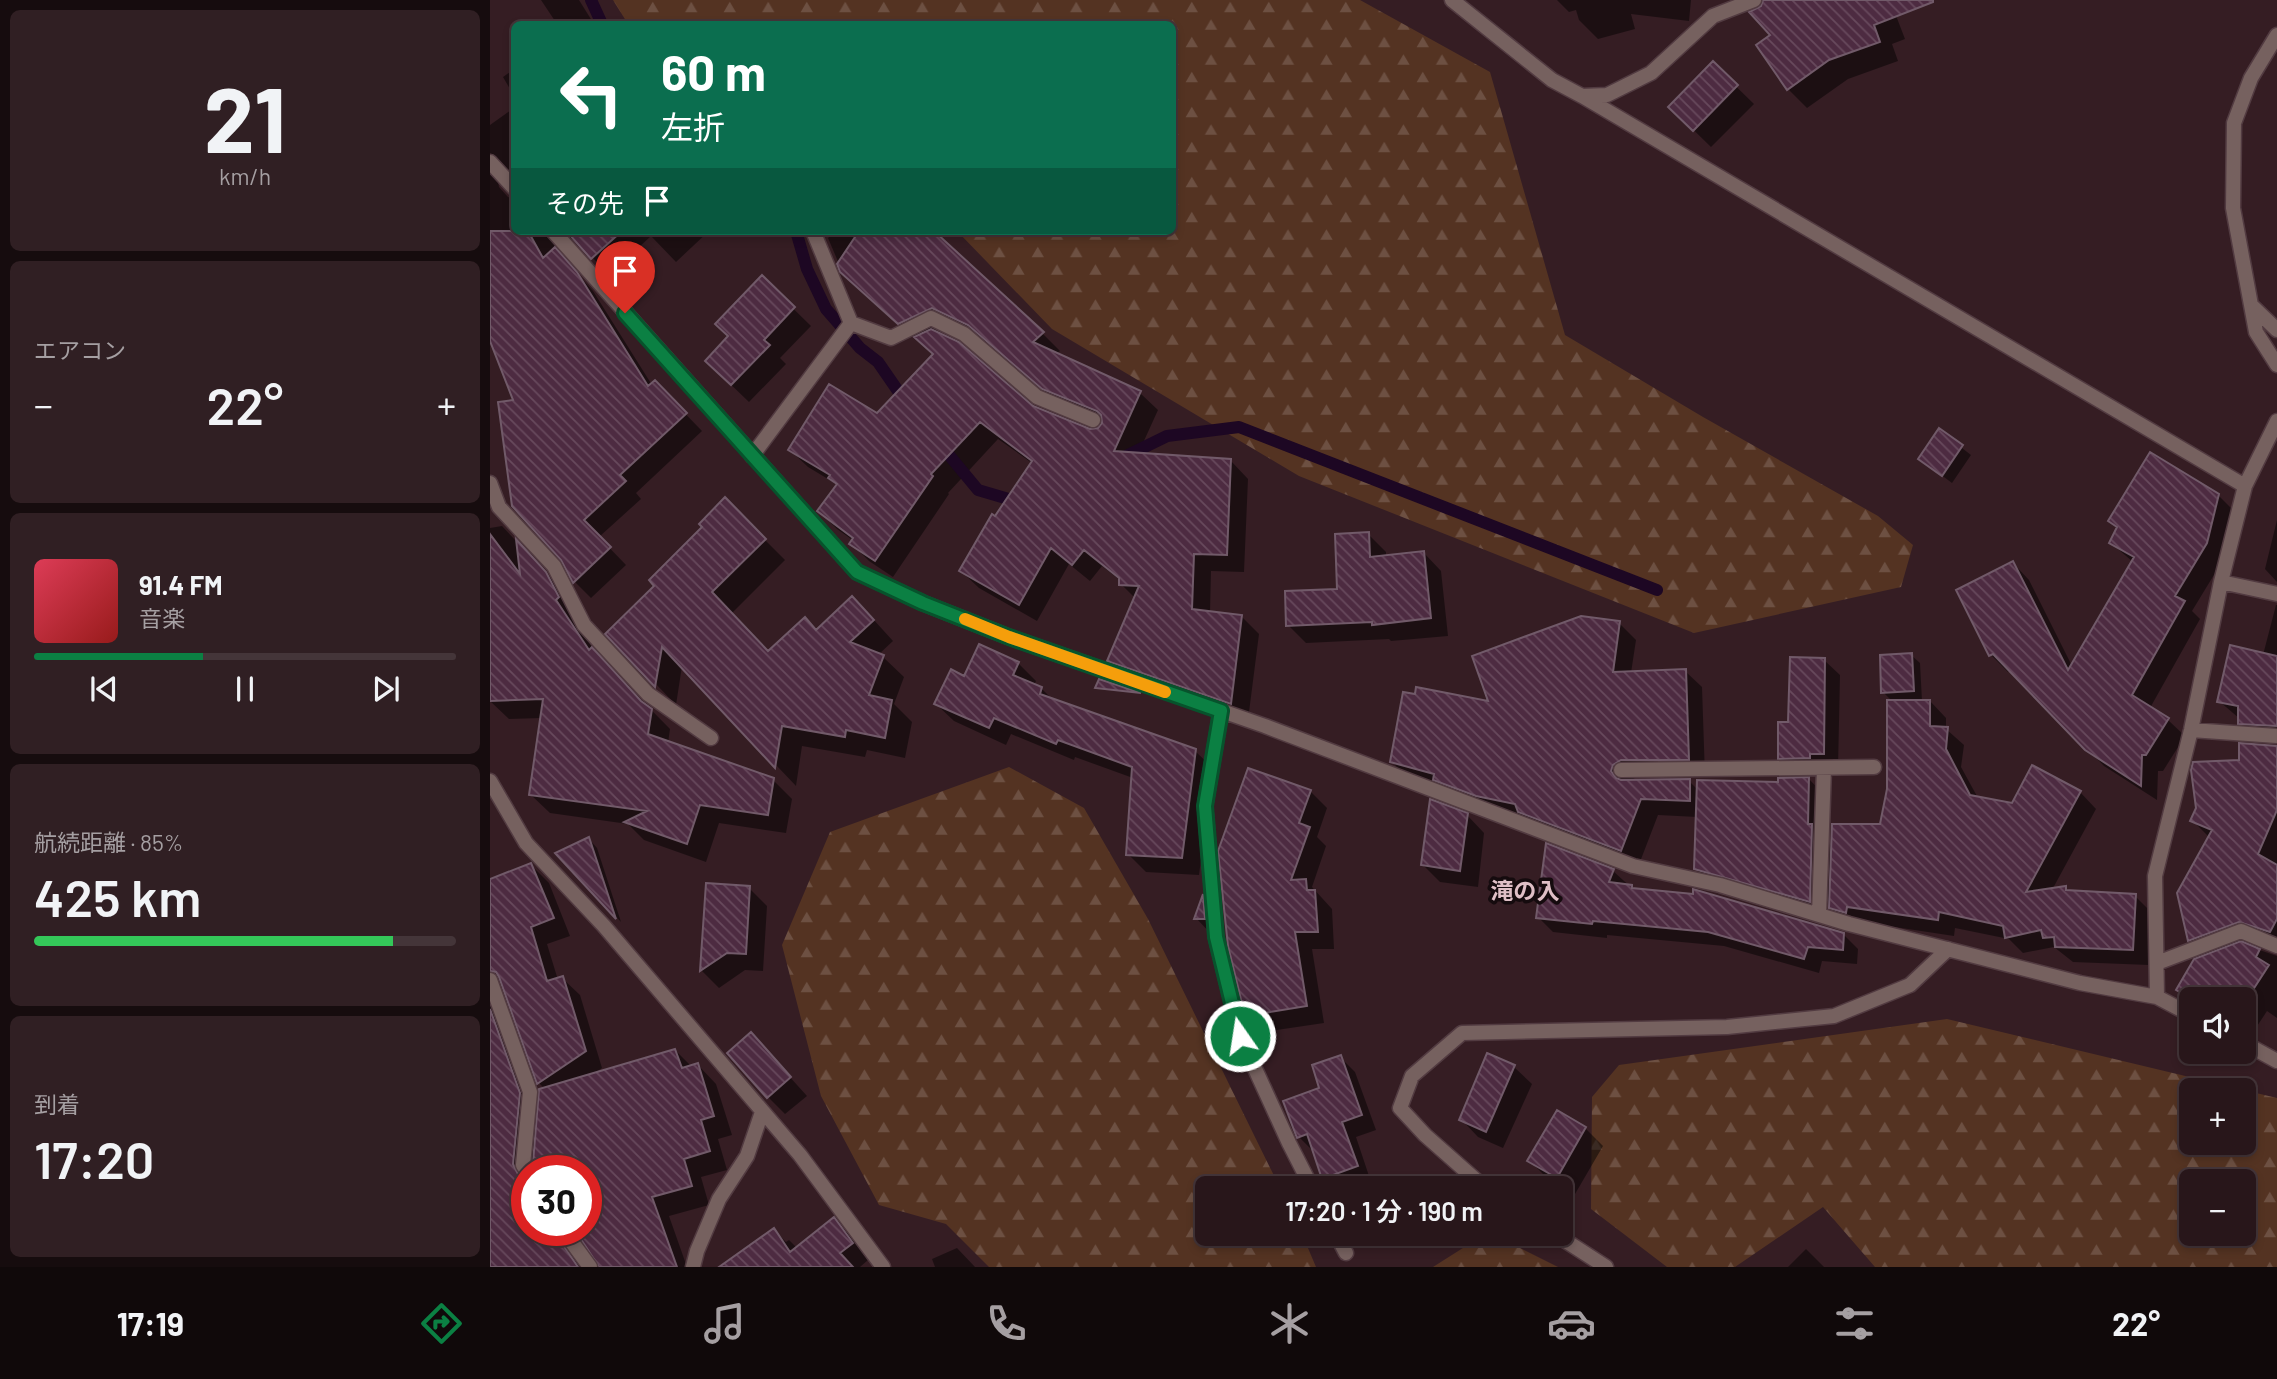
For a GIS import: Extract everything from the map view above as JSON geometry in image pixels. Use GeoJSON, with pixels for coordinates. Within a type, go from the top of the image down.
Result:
{"type":"FeatureCollection","features":[{"type":"Feature","properties":{"kind":"street"},"geometry":{"type":"LineString","coordinates":[[1452,0],[1552,79],[2245,486]]}},
{"type":"Feature","properties":{"kind":"street"},"geometry":{"type":"LineString","coordinates":[[1582,96],[1607,95],[1651,73],[1713,16],[1754,0]]}},
{"type":"Feature","properties":{"kind":"street"},"geometry":{"type":"LineString","coordinates":[[2277,35],[2251,78],[2234,123],[2233,208],[2256,332],[2277,365]]}},
{"type":"Feature","properties":{"kind":"street"},"geometry":{"type":"LineString","coordinates":[[490,162],[511,185]]}},
{"type":"Feature","properties":{"kind":"street"},"geometry":{"type":"LineString","coordinates":[[557,235],[857,572],[923,603],[1009,637],[1221,711],[1633,866],[1720,885],[1819,915],[1948,949],[2080,982],[2157,997],[2179,1009]]}},
{"type":"Feature","properties":{"kind":"street"},"geometry":{"type":"LineString","coordinates":[[815,235],[850,324],[891,338],[931,318],[964,334],[1037,397],[1093,420]]}},
{"type":"Feature","properties":{"kind":"street"},"geometry":{"type":"LineString","coordinates":[[2251,305],[2277,330]]}},
{"type":"Feature","properties":{"kind":"street"},"geometry":{"type":"LineString","coordinates":[[752,456],[850,324]]}},
{"type":"Feature","properties":{"kind":"street"},"geometry":{"type":"LineString","coordinates":[[2157,997],[2155,876],[2191,730],[2221,582],[2245,486],[2277,421]]}},
{"type":"Feature","properties":{"kind":"street"},"geometry":{"type":"LineString","coordinates":[[490,483],[499,507],[554,566],[584,625],[648,694],[711,738]]}},
{"type":"Feature","properties":{"kind":"street"},"geometry":{"type":"LineString","coordinates":[[2221,582],[2277,594]]}},
{"type":"Feature","properties":{"kind":"street"},"geometry":{"type":"LineString","coordinates":[[1221,711],[1205,806],[1216,937],[1240,1036],[1306,1176]]}},
{"type":"Feature","properties":{"kind":"street"},"geometry":{"type":"LineString","coordinates":[[2191,730],[2277,736]]}},
{"type":"Feature","properties":{"kind":"street"},"geometry":{"type":"LineString","coordinates":[[1621,771],[1874,767]]}},
{"type":"Feature","properties":{"kind":"street"},"geometry":{"type":"LineString","coordinates":[[1819,915],[1824,768]]}},
{"type":"Feature","properties":{"kind":"street"},"geometry":{"type":"LineString","coordinates":[[490,781],[526,843],[604,926],[800,1155],[883,1267]]}},
{"type":"Feature","properties":{"kind":"street"},"geometry":{"type":"LineString","coordinates":[[2157,963],[2241,931],[2277,946]]}},
{"type":"Feature","properties":{"kind":"street"},"geometry":{"type":"LineString","coordinates":[[1469,1176],[1400,1108],[1412,1076],[1462,1033],[1727,1027],[1834,1016],[1910,985],[1948,949]]}},
{"type":"Feature","properties":{"kind":"street"},"geometry":{"type":"LineString","coordinates":[[490,980],[530,1092],[524,1155]]}},
{"type":"Feature","properties":{"kind":"street"},"geometry":{"type":"LineString","coordinates":[[2256,1050],[2277,1061]]}},
{"type":"Feature","properties":{"kind":"street"},"geometry":{"type":"LineString","coordinates":[[693,1267],[719,1199],[747,1156],[762,1112]]}},
{"type":"Feature","properties":{"kind":"street"},"geometry":{"type":"LineString","coordinates":[[574,1246],[590,1267]]}},
{"type":"Feature","properties":{"kind":"street"},"geometry":{"type":"LineString","coordinates":[[1342,1246],[1346,1253]]}},
{"type":"Feature","properties":{"kind":"street"},"geometry":{"type":"LineString","coordinates":[[1573,1246],[1606,1267]]}},
{"type":"Feature","properties":{"kind":"green space"},"geometry":{"type":"Polygon","coordinates":[[[613,0],[1360,0],[1490,72],[1565,335],[1878,516],[1913,545],[1901,587],[1694,633],[1299,476],[1052,329],[961,235],[1176,235],[1176,21],[626,21],[613,0]]]}},
{"type":"Feature","properties":{"kind":"green space"},"geometry":{"type":"Polygon","coordinates":[[[1009,767],[1084,808],[1148,919],[1274,1176],[1195,1176],[1195,1246],[1307,1246],[1316,1267],[989,1267],[946,1224],[879,1205],[821,1096],[782,945],[830,832],[1009,767]]]}},
{"type":"Feature","properties":{"kind":"green space"},"geometry":{"type":"Polygon","coordinates":[[[1947,1019],[2194,1078],[2179,1078],[2179,1155],[2256,1155],[2256,1093],[2277,1098],[2277,1267],[1875,1267],[1823,1207],[1735,1267],[1667,1267],[1591,1209],[1592,1097],[1619,1065],[1947,1019]]]}},
{"type":"Feature","properties":{"kind":"green space"},"geometry":{"type":"Polygon","coordinates":[[[1466,1246],[1516,1246],[1558,1267],[1433,1267],[1466,1246]]]}},
{"type":"Feature","properties":{"kind":"building"},"geometry":{"type":"Polygon","coordinates":[[[1763,0],[1933,2],[1874,25],[1880,42],[1829,60],[1787,90],[1756,45],[1770,35],[1749,12],[1761,6],[1763,0]]]}},
{"type":"Feature","properties":{"kind":"building"},"geometry":{"type":"Polygon","coordinates":[[[1713,61],[1738,85],[1693,131],[1668,107],[1713,61]]]}},
{"type":"Feature","properties":{"kind":"building"},"geometry":{"type":"Polygon","coordinates":[[[490,231],[530,235],[543,258],[555,247],[577,272],[648,386],[655,380],[687,413],[620,475],[626,481],[584,520],[611,547],[573,583],[561,560],[512,506],[498,402],[513,400],[490,341],[490,231]]]}},
{"type":"Feature","properties":{"kind":"building"},"geometry":{"type":"Polygon","coordinates":[[[570,235],[618,235],[591,259],[570,235]]]}},
{"type":"Feature","properties":{"kind":"building"},"geometry":{"type":"Polygon","coordinates":[[[856,235],[938,235],[1044,332],[1033,342],[1141,391],[1114,451],[1231,459],[1227,555],[1194,554],[1192,609],[1242,615],[1231,704],[1107,661],[1139,586],[1119,585],[1119,578],[1084,550],[1072,565],[1051,548],[1019,605],[959,571],[992,514],[995,516],[1032,461],[980,422],[931,474],[933,476],[875,561],[849,544],[853,538],[817,511],[837,484],[828,478],[830,475],[788,450],[829,384],[877,413],[933,354],[914,337],[931,329],[959,342],[1033,406],[1090,429],[1098,428],[1102,423],[1101,415],[1097,411],[1042,389],[968,325],[932,308],[898,324],[840,272],[837,264],[856,235]]]}},
{"type":"Feature","properties":{"kind":"building"},"geometry":{"type":"Polygon","coordinates":[[[762,275],[795,307],[764,340],[770,345],[731,385],[705,361],[728,336],[715,324],[762,275]]]}},
{"type":"Feature","properties":{"kind":"building"},"geometry":{"type":"Polygon","coordinates":[[[1939,428],[1963,445],[1942,476],[1918,459],[1939,428]]]}},
{"type":"Feature","properties":{"kind":"building"},"geometry":{"type":"Polygon","coordinates":[[[2150,452],[2219,494],[2207,543],[2175,596],[2185,601],[2132,695],[2169,718],[2146,755],[2142,755],[2141,786],[2085,750],[1993,654],[1989,656],[1956,590],[2013,561],[2068,670],[2134,557],[2109,543],[2117,527],[2108,521],[2150,452]]]}},
{"type":"Feature","properties":{"kind":"building"},"geometry":{"type":"Polygon","coordinates":[[[725,497],[766,539],[712,592],[768,651],[805,617],[816,630],[852,596],[874,620],[850,642],[884,655],[869,695],[892,700],[885,738],[846,730],[845,737],[782,726],[775,768],[662,647],[655,687],[605,634],[654,586],[649,580],[702,527],[699,524],[725,497]]]}},
{"type":"Feature","properties":{"kind":"building"},"geometry":{"type":"Polygon","coordinates":[[[1369,532],[1370,557],[1424,551],[1431,618],[1372,625],[1372,622],[1286,626],[1285,591],[1337,589],[1335,534],[1369,532]]]}},
{"type":"Feature","properties":{"kind":"building"},"geometry":{"type":"Polygon","coordinates":[[[490,534],[520,574],[516,539],[546,572],[559,597],[556,600],[589,650],[592,647],[641,701],[652,709],[648,734],[774,778],[768,815],[700,805],[687,844],[624,822],[647,811],[529,795],[543,699],[490,701],[490,534]]]}},
{"type":"Feature","properties":{"kind":"building"},"geometry":{"type":"Polygon","coordinates":[[[1581,616],[1620,621],[1613,672],[1686,669],[1689,760],[1621,760],[1613,765],[1611,771],[1621,780],[1690,779],[1690,801],[1641,799],[1621,851],[1518,812],[1515,804],[1476,796],[1433,780],[1434,774],[1390,762],[1403,692],[1415,694],[1416,687],[1488,701],[1472,656],[1581,616]]]}},
{"type":"Feature","properties":{"kind":"building"},"geometry":{"type":"Polygon","coordinates":[[[979,644],[1019,662],[1013,675],[1042,687],[1040,694],[1196,749],[1182,858],[1126,855],[1132,767],[1058,740],[1056,744],[994,718],[989,728],[934,704],[951,669],[964,676],[979,644]]]}},
{"type":"Feature","properties":{"kind":"building"},"geometry":{"type":"Polygon","coordinates":[[[2230,645],[2277,656],[2277,726],[2238,724],[2238,706],[2217,702],[2230,645]]]}},
{"type":"Feature","properties":{"kind":"building"},"geometry":{"type":"Polygon","coordinates":[[[1912,653],[1914,691],[1881,693],[1880,655],[1912,653]]]}},
{"type":"Feature","properties":{"kind":"building"},"geometry":{"type":"Polygon","coordinates":[[[1790,657],[1825,658],[1824,754],[1810,754],[1810,758],[1778,759],[1778,722],[1788,722],[1790,657]]]}},
{"type":"Feature","properties":{"kind":"building"},"geometry":{"type":"Polygon","coordinates":[[[1099,679],[1141,693],[1095,688],[1099,679]]]}},
{"type":"Feature","properties":{"kind":"building"},"geometry":{"type":"Polygon","coordinates":[[[1887,700],[1930,700],[1930,726],[1948,727],[1946,749],[1970,795],[2012,803],[2032,765],[2081,791],[2026,892],[2066,886],[2066,890],[2136,894],[2133,950],[2055,947],[2054,937],[2043,938],[2041,930],[2005,938],[2003,926],[1939,912],[1938,920],[1847,907],[1846,913],[1829,908],[1832,824],[1880,824],[1887,789],[1887,700]]]}},
{"type":"Feature","properties":{"kind":"building"},"geometry":{"type":"Polygon","coordinates":[[[2239,743],[2277,746],[2277,810],[2258,854],[2277,865],[2277,919],[2270,932],[2239,922],[2188,941],[2177,893],[2212,830],[2190,821],[2196,808],[2191,770],[2193,762],[2239,760],[2239,743]]]}},
{"type":"Feature","properties":{"kind":"building"},"geometry":{"type":"Polygon","coordinates":[[[1248,768],[1311,790],[1299,823],[1310,827],[1291,880],[1306,879],[1307,890],[1315,890],[1318,932],[1295,932],[1307,1006],[1245,1016],[1228,946],[1218,851],[1248,768]]]}},
{"type":"Feature","properties":{"kind":"building"},"geometry":{"type":"Polygon","coordinates":[[[1809,777],[1808,824],[1812,824],[1810,902],[1694,869],[1697,780],[1778,782],[1778,778],[1809,777]]]}},
{"type":"Feature","properties":{"kind":"building"},"geometry":{"type":"Polygon","coordinates":[[[1430,799],[1468,813],[1460,871],[1421,865],[1430,799]]]}},
{"type":"Feature","properties":{"kind":"building"},"geometry":{"type":"Polygon","coordinates":[[[589,837],[616,919],[555,853],[589,837]]]}},
{"type":"Feature","properties":{"kind":"building"},"geometry":{"type":"Polygon","coordinates":[[[1546,843],[1614,869],[1609,882],[1632,885],[1632,888],[1693,894],[1693,889],[1844,933],[1843,950],[1808,947],[1804,959],[1708,932],[1536,918],[1546,843]]]}},
{"type":"Feature","properties":{"kind":"building"},"geometry":{"type":"Polygon","coordinates":[[[531,863],[554,918],[531,927],[547,981],[563,976],[586,1051],[537,1084],[499,977],[496,972],[490,971],[490,879],[531,863]]]}},
{"type":"Feature","properties":{"kind":"building"},"geometry":{"type":"Polygon","coordinates":[[[706,883],[750,886],[746,954],[727,953],[700,971],[706,883]]]}},
{"type":"Feature","properties":{"kind":"building"},"geometry":{"type":"Polygon","coordinates":[[[1203,894],[1205,919],[1194,919],[1203,894]]]}},
{"type":"Feature","properties":{"kind":"building"},"geometry":{"type":"Polygon","coordinates":[[[2241,941],[2260,949],[2256,957],[2269,965],[2255,987],[2179,987],[2179,992],[2176,990],[2194,959],[2241,941]]]}},
{"type":"Feature","properties":{"kind":"building"},"geometry":{"type":"Polygon","coordinates":[[[490,1009],[520,1093],[514,1155],[511,1155],[511,1246],[564,1246],[578,1267],[490,1267],[490,1009]]]}},
{"type":"Feature","properties":{"kind":"building"},"geometry":{"type":"Polygon","coordinates":[[[751,1032],[791,1077],[767,1098],[727,1053],[751,1032]]]}},
{"type":"Feature","properties":{"kind":"building"},"geometry":{"type":"Polygon","coordinates":[[[675,1049],[682,1068],[698,1063],[714,1116],[701,1120],[710,1151],[684,1159],[692,1186],[652,1197],[677,1267],[599,1267],[585,1246],[602,1246],[602,1155],[534,1155],[539,1089],[675,1049]]]}},
{"type":"Feature","properties":{"kind":"building"},"geometry":{"type":"Polygon","coordinates":[[[1487,1053],[1515,1065],[1486,1132],[1459,1120],[1487,1053]]]}},
{"type":"Feature","properties":{"kind":"building"},"geometry":{"type":"Polygon","coordinates":[[[1341,1055],[1362,1115],[1342,1122],[1358,1166],[1330,1176],[1321,1176],[1307,1134],[1297,1138],[1283,1101],[1319,1088],[1312,1065],[1341,1055]]]}},
{"type":"Feature","properties":{"kind":"building"},"geometry":{"type":"Polygon","coordinates":[[[1557,1110],[1586,1127],[1558,1176],[1527,1161],[1557,1110]]]}},
{"type":"Feature","properties":{"kind":"building"},"geometry":{"type":"Polygon","coordinates":[[[834,1217],[853,1243],[840,1253],[853,1267],[719,1267],[774,1228],[790,1252],[834,1217]]]}},
{"type":"Feature","properties":{"kind":"waterway"},"geometry":{"type":"LineString","coordinates":[[591,0],[601,21]]}},
{"type":"Feature","properties":{"kind":"waterway"},"geometry":{"type":"LineString","coordinates":[[797,235],[807,269],[826,309],[860,348],[878,362],[907,404]]}},
{"type":"Feature","properties":{"kind":"waterway"},"geometry":{"type":"LineString","coordinates":[[1120,459],[1167,436],[1239,427],[1657,590]]}},
{"type":"Feature","properties":{"kind":"waterway"},"geometry":{"type":"LineString","coordinates":[[939,443],[978,490],[1022,503]]}},
{"type":"Feature","properties":{"kind":"slow traffic"},"geometry":{"type":"LineString","coordinates":[[965,619],[1165,692]]}},
{"type":"Feature","properties":{"kind":"district","name":"滝の入"},"geometry":{"type":"Point","coordinates":[1525,891]}},
{"type":"Feature","properties":{"kind":"route"},"geometry":{"type":"LineString","coordinates":[[625,313],[857,572],[923,603],[1009,637],[1221,711],[1205,806],[1216,937],[1240,1036]]}}]}
